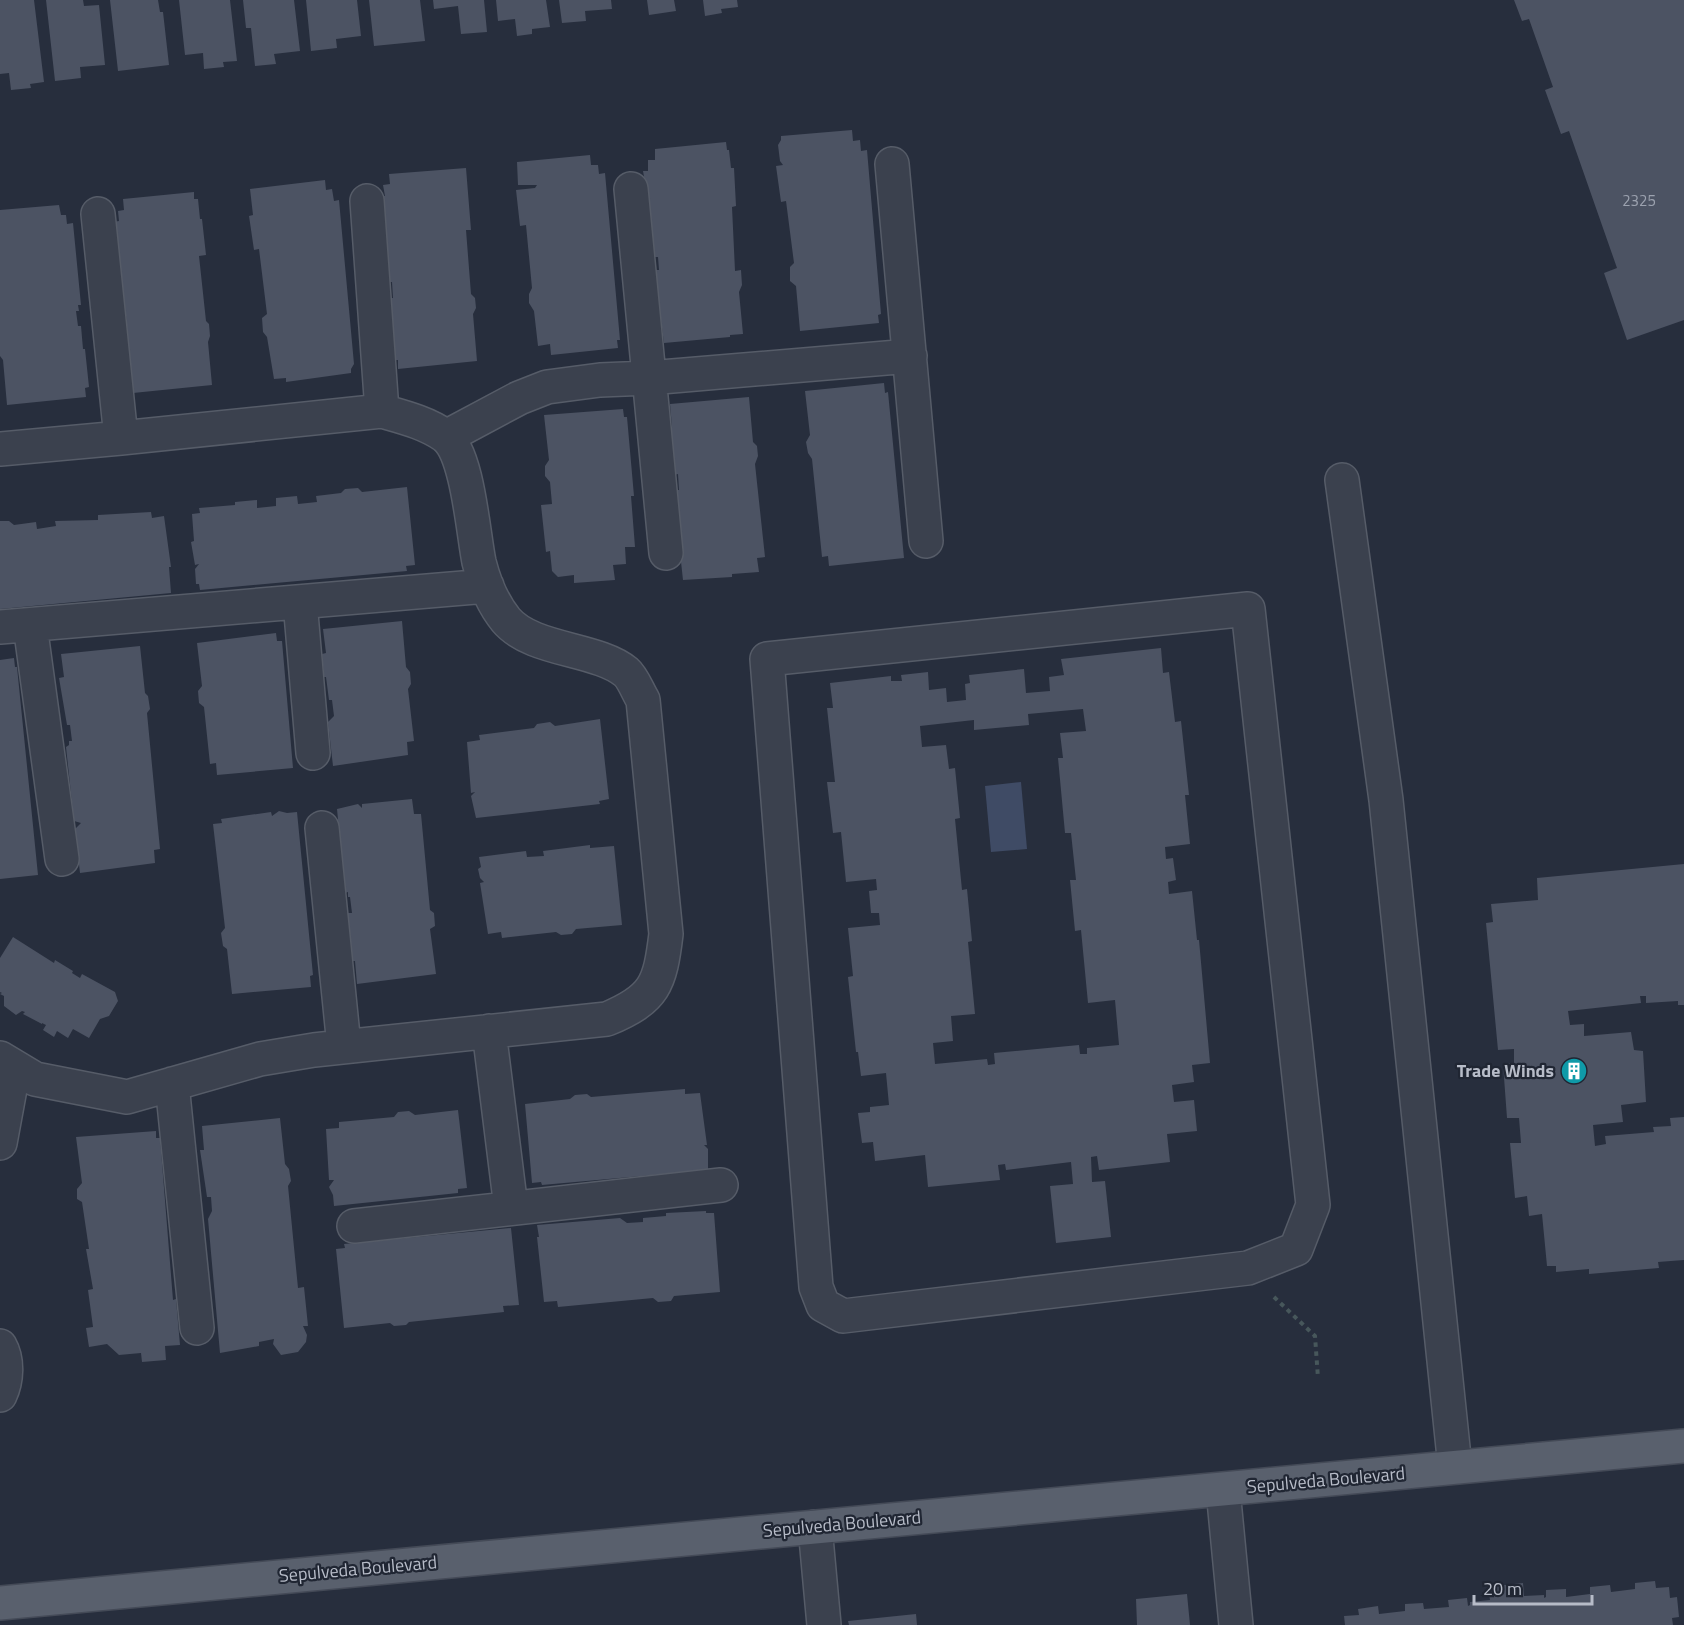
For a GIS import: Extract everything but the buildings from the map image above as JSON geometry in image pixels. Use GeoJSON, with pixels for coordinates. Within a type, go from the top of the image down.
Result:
{"type":"FeatureCollection","features":[{"type":"Feature","properties":{"kind":"main road","name":"Sepulveda Boulevard"},"geometry":{"type":"LineString","coordinates":[[0,1603],[1684,1446]]}},
{"type":"Feature","properties":{"kind":"lane"},"geometry":{"type":"LineString","coordinates":[[892,164],[926,541]]}},
{"type":"Feature","properties":{"kind":"lane"},"geometry":{"type":"LineString","coordinates":[[631,189],[666,553]]}},
{"type":"Feature","properties":{"kind":"lane"},"geometry":{"type":"LineString","coordinates":[[367,201],[382,411]]}},
{"type":"Feature","properties":{"kind":"lane"},"geometry":{"type":"LineString","coordinates":[[98,214],[121,438]]}},
{"type":"Feature","properties":{"kind":"lane"},"geometry":{"type":"LineString","coordinates":[[446,437],[519,398],[547,387],[600,380],[910,356]]}},
{"type":"Feature","properties":{"kind":"lane"},"geometry":{"type":"LineString","coordinates":[[0,449],[382,411],[411,419],[446,437],[461,460],[480,564],[487,586],[507,621],[522,634],[610,663],[628,673],[643,700],[666,934],[663,960],[654,988],[630,1010],[607,1019],[344,1046],[260,1059],[127,1097],[35,1079],[7,1063],[0,1143]]}},
{"type":"Feature","properties":{"kind":"lane"},"geometry":{"type":"LineString","coordinates":[[1342,480],[1386,800],[1455,1467]]}},
{"type":"Feature","properties":{"kind":"lane"},"geometry":{"type":"LineString","coordinates":[[62,860],[15,626],[487,586]]}},
{"type":"Feature","properties":{"kind":"lane"},"geometry":{"type":"LineString","coordinates":[[300,602],[314,753]]}},
{"type":"Feature","properties":{"kind":"lane"},"geometry":{"type":"LineString","coordinates":[[1248,609],[1313,1204],[1296,1249],[1248,1268],[996,1298],[843,1316],[822,1305],[816,1287],[767,659],[1248,609]]}},
{"type":"Feature","properties":{"kind":"lane"},"geometry":{"type":"LineString","coordinates":[[322,828],[344,1046]]}},
{"type":"Feature","properties":{"kind":"lane"},"geometry":{"type":"LineString","coordinates":[[489,1031],[511,1208]]}},
{"type":"Feature","properties":{"kind":"lane"},"geometry":{"type":"LineString","coordinates":[[172,1084],[197,1328]]}},
{"type":"Feature","properties":{"kind":"lane"},"geometry":{"type":"LineString","coordinates":[[354,1226],[721,1185]]}},
{"type":"Feature","properties":{"kind":"lane"},"geometry":{"type":"LineString","coordinates":[[0,1346],[6,1372],[0,1395]]}},
{"type":"Feature","properties":{"kind":"lane"},"geometry":{"type":"LineString","coordinates":[[1223,1490],[1236,1625]]}},
{"type":"Feature","properties":{"kind":"lane"},"geometry":{"type":"LineString","coordinates":[[815,1527],[824,1625]]}},
{"type":"Feature","properties":{"kind":"path"},"geometry":{"type":"LineString","coordinates":[[1269,1292],[1315,1335],[1318,1378]]}},
{"type":"Feature","properties":{"kind":"water"},"geometry":{"type":"Polygon","coordinates":[[[1021,782],[1027,849],[991,852],[985,786],[1021,782]]]}},
{"type":"Feature","properties":{"kind":"place","name":"Trade Winds"},"geometry":{"type":"Point","coordinates":[1574,1071]}}]}
